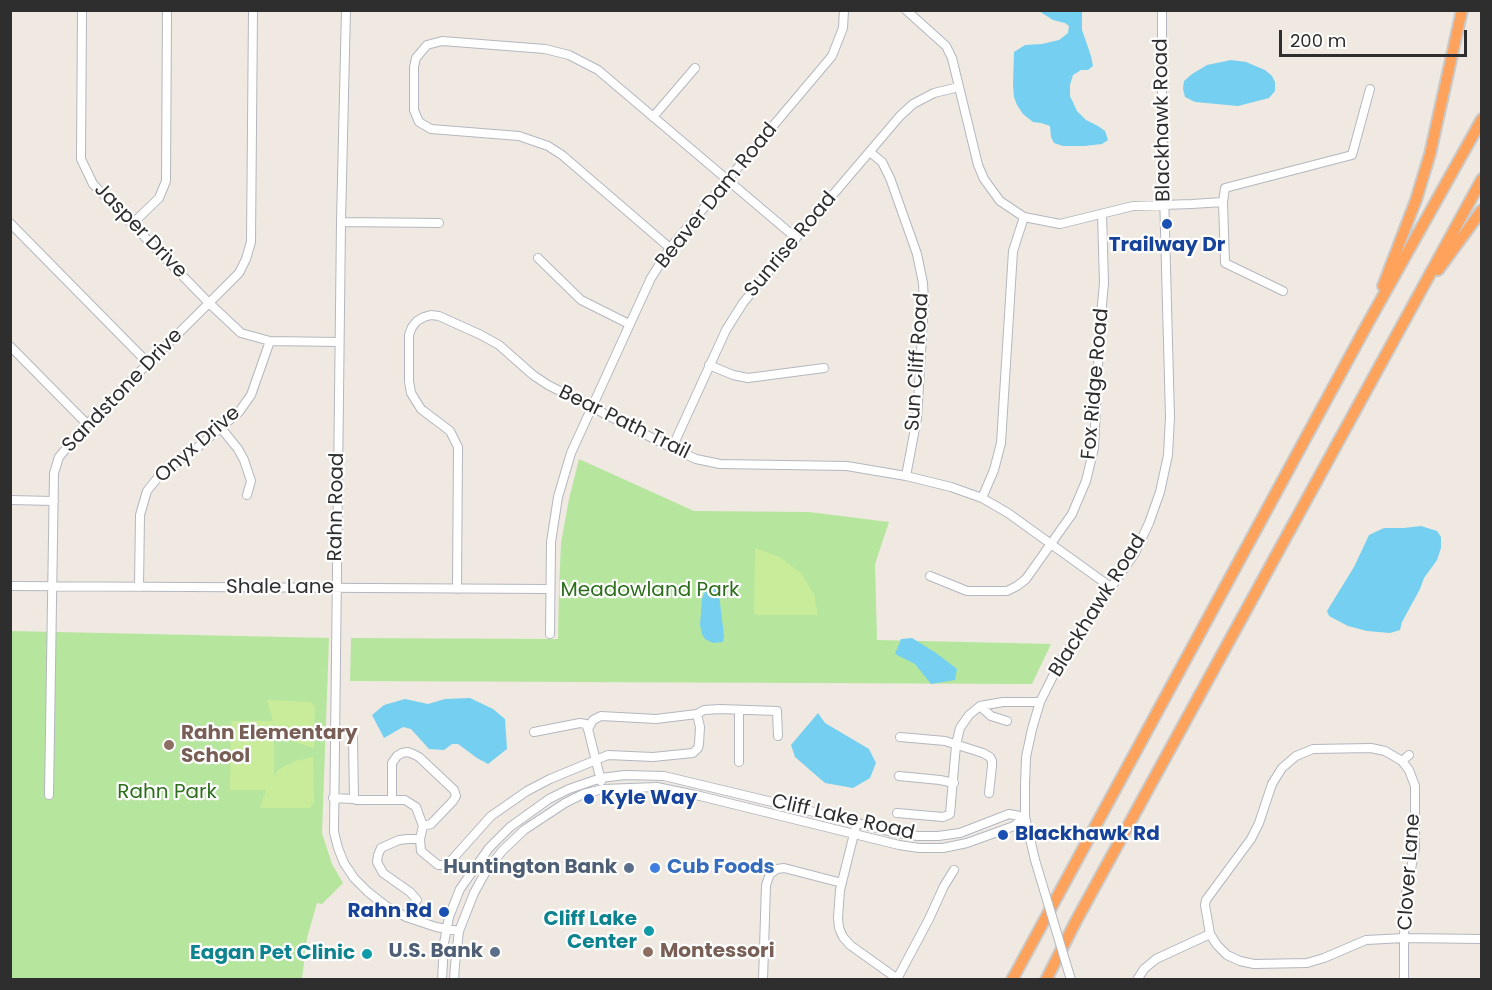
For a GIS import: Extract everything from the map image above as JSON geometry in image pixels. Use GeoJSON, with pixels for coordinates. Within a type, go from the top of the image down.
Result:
{"type":"FeatureCollection","features":[{"type":"Feature","properties":{"kind":"highway"},"geometry":{"type":"LineString","coordinates":[[1368,323],[1416,200],[1430,154],[1462,10]]}},
{"type":"Feature","properties":{"kind":"highway"},"geometry":{"type":"LineString","coordinates":[[1012,980],[1368,323],[1482,119]]}},
{"type":"Feature","properties":{"kind":"highway"},"geometry":{"type":"LineString","coordinates":[[1047,980],[1076,921],[1482,179]]}},
{"type":"Feature","properties":{"kind":"highway"},"geometry":{"type":"LineString","coordinates":[[1411,307],[1482,210]]}},
{"type":"Feature","properties":{"kind":"street","name":"Jasper Drive"},"geometry":{"type":"LineString","coordinates":[[82,10],[81,159],[93,184],[241,333],[270,341],[339,342]]}},
{"type":"Feature","properties":{"kind":"street"},"geometry":{"type":"LineString","coordinates":[[132,224],[159,198],[165,181],[167,10]]}},
{"type":"Feature","properties":{"kind":"street","name":"Sandstone Drive"},"geometry":{"type":"LineString","coordinates":[[49,795],[54,473],[59,457],[87,424],[239,273],[246,259],[250,243],[253,10]]}},
{"type":"Feature","properties":{"kind":"street","name":"Rahn Road"},"geometry":{"type":"LineString","coordinates":[[345,10],[340,222],[333,832],[344,863],[354,878],[368,892],[386,906],[406,917],[436,927],[459,931]]}},
{"type":"Feature","properties":{"kind":"street","name":"Beaver Dam Road"},"geometry":{"type":"LineString","coordinates":[[550,634],[551,542],[558,497],[571,453],[629,324],[651,278],[670,248],[832,56],[843,28],[844,10]]}},
{"type":"Feature","properties":{"kind":"street"},"geometry":{"type":"LineString","coordinates":[[906,10],[946,46],[952,58],[978,165],[984,179],[999,201],[1024,217],[1060,224],[1133,206],[1223,201]]}},
{"type":"Feature","properties":{"kind":"street","name":"Blackhawk Road"},"geometry":{"type":"LineString","coordinates":[[1071,980],[1035,860],[1026,817],[1026,757],[1040,702],[1062,658],[1135,553],[1160,492],[1168,455],[1170,417],[1162,118],[1162,10]]}},
{"type":"Feature","properties":{"kind":"street"},"geometry":{"type":"LineString","coordinates":[[670,248],[562,155],[548,146],[519,136],[430,129],[419,122],[414,110],[414,67],[416,58],[426,45],[442,41],[545,49],[569,55],[598,70],[796,238]]}},
{"type":"Feature","properties":{"kind":"street"},"geometry":{"type":"LineString","coordinates":[[653,117],[695,68]]}},
{"type":"Feature","properties":{"kind":"street","name":"Sunrise Road"},"geometry":{"type":"LineString","coordinates":[[672,448],[726,330],[743,303],[900,116],[914,104],[934,93],[959,87]]}},
{"type":"Feature","properties":{"kind":"street"},"geometry":{"type":"LineString","coordinates":[[1283,291],[1225,263],[1224,188],[1352,155],[1370,89]]}},
{"type":"Feature","properties":{"kind":"street","name":"Sun Cliff Road"},"geometry":{"type":"LineString","coordinates":[[870,152],[882,162],[890,178],[917,254],[923,283],[924,303],[917,418],[906,476]]}},
{"type":"Feature","properties":{"kind":"street","name":"Fox Ridge Road"},"geometry":{"type":"LineString","coordinates":[[930,576],[967,591],[1007,591],[1026,579],[1072,514],[1086,481],[1094,448],[1104,284],[1102,214]]}},
{"type":"Feature","properties":{"kind":"street"},"geometry":{"type":"LineString","coordinates":[[982,498],[994,470],[1001,443],[1013,251],[1024,217]]}},
{"type":"Feature","properties":{"kind":"street"},"geometry":{"type":"LineString","coordinates":[[340,222],[439,223]]}},
{"type":"Feature","properties":{"kind":"street"},"geometry":{"type":"LineString","coordinates":[[10,223],[148,363]]}},
{"type":"Feature","properties":{"kind":"street"},"geometry":{"type":"LineString","coordinates":[[538,258],[581,300],[629,324]]}},
{"type":"Feature","properties":{"kind":"street","name":"Bear Path Trail"},"geometry":{"type":"LineString","coordinates":[[457,589],[458,447],[450,430],[421,409],[411,393],[409,381],[409,336],[412,327],[417,321],[431,315],[439,316],[481,334],[499,345],[548,385],[696,459],[720,464],[847,466],[906,476],[951,487],[982,498],[1008,513],[1112,588]]}},
{"type":"Feature","properties":{"kind":"street","name":"Onyx Drive"},"geometry":{"type":"LineString","coordinates":[[139,587],[140,514],[147,490],[163,471],[198,447],[239,412],[251,395],[270,341]]}},
{"type":"Feature","properties":{"kind":"street"},"geometry":{"type":"LineString","coordinates":[[10,346],[87,424]]}},
{"type":"Feature","properties":{"kind":"street"},"geometry":{"type":"LineString","coordinates":[[710,365],[733,375],[748,378],[824,368]]}},
{"type":"Feature","properties":{"kind":"street"},"geometry":{"type":"LineString","coordinates":[[221,428],[238,448],[244,460],[251,481],[247,495]]}},
{"type":"Feature","properties":{"kind":"street"},"geometry":{"type":"LineString","coordinates":[[10,500],[54,501]]}},
{"type":"Feature","properties":{"kind":"street","name":"Shale Lane"},"geometry":{"type":"LineString","coordinates":[[10,586],[550,590]]}},
{"type":"Feature","properties":{"kind":"street"},"geometry":{"type":"LineString","coordinates":[[897,813],[946,817],[950,814],[956,745],[960,728],[969,715],[980,706],[1003,702],[1040,702]]}},
{"type":"Feature","properties":{"kind":"street"},"geometry":{"type":"LineString","coordinates":[[980,706],[991,716],[1007,721]]}},
{"type":"Feature","properties":{"kind":"street"},"geometry":{"type":"LineString","coordinates":[[588,729],[593,720],[601,716],[656,719],[697,714],[704,710],[761,710],[777,711],[778,736]]}},
{"type":"Feature","properties":{"kind":"street"},"geometry":{"type":"LineString","coordinates":[[739,762],[740,710]]}},
{"type":"Feature","properties":{"kind":"street"},"geometry":{"type":"LineString","coordinates":[[333,798],[405,800],[416,807],[423,826],[420,840],[421,851],[438,865],[444,865],[448,864],[491,816],[526,791],[597,760],[603,755],[653,757],[693,753],[699,744],[700,727],[697,714]]}},
{"type":"Feature","properties":{"kind":"street"},"geometry":{"type":"LineString","coordinates":[[534,732],[580,723],[586,724],[603,789]]}},
{"type":"Feature","properties":{"kind":"street"},"geometry":{"type":"LineString","coordinates":[[900,737],[945,741],[990,757],[992,760],[990,793]]}},
{"type":"Feature","properties":{"kind":"street"},"geometry":{"type":"LineString","coordinates":[[353,738],[354,799]]}},
{"type":"Feature","properties":{"kind":"street"},"geometry":{"type":"LineString","coordinates":[[1409,755],[1402,761],[1385,751],[1371,748],[1313,749],[1296,756],[1282,768],[1272,784],[1251,839],[1206,900],[1210,934],[1227,955],[1254,964],[1307,963],[1366,940],[1482,939]]}},
{"type":"Feature","properties":{"kind":"street"},"geometry":{"type":"LineString","coordinates":[[392,800],[392,763],[397,756],[408,752],[454,790],[456,796],[431,824],[423,826]]}},
{"type":"Feature","properties":{"kind":"street","name":"Clover Lane"},"geometry":{"type":"LineString","coordinates":[[1402,761],[1409,770],[1415,794],[1415,849],[1406,898],[1404,980]]}},
{"type":"Feature","properties":{"kind":"street","name":"Cliff Lake Road"},"geometry":{"type":"LineString","coordinates":[[442,980],[449,917],[460,889],[489,848],[510,827],[549,799],[568,789],[601,778],[625,775],[664,776],[892,832],[918,836],[960,833],[1009,814],[1026,817]]}},
{"type":"Feature","properties":{"kind":"street"},"geometry":{"type":"LineString","coordinates":[[899,776],[954,783]]}},
{"type":"Feature","properties":{"kind":"street","name":"Cliff Lake Road"},"geometry":{"type":"LineString","coordinates":[[454,980],[459,931],[474,893],[485,873],[502,851],[524,830],[565,802],[583,794],[603,789],[657,787],[919,848],[943,848],[967,843],[1014,826],[1026,817]]}},
{"type":"Feature","properties":{"kind":"street"},"geometry":{"type":"LineString","coordinates":[[856,822],[842,883],[839,928],[850,945],[898,979],[954,870]]}},
{"type":"Feature","properties":{"kind":"street"},"geometry":{"type":"LineString","coordinates":[[417,900],[410,891],[383,873],[377,862],[381,848],[399,840],[420,840]]}},
{"type":"Feature","properties":{"kind":"street"},"geometry":{"type":"LineString","coordinates":[[763,980],[766,885],[770,874],[777,869],[784,868],[842,883]]}},
{"type":"Feature","properties":{"kind":"street"},"geometry":{"type":"LineString","coordinates":[[1137,980],[1144,969],[1156,959],[1210,934]]}},
{"type":"Feature","properties":{"kind":"green space","name":"Meadowland Park"},"geometry":{"type":"Polygon","coordinates":[[[579,459],[694,511],[809,512],[889,522],[875,564],[877,640],[1051,644],[1032,684],[350,681],[351,638],[558,639],[561,543],[579,459]]]}},
{"type":"Feature","properties":{"kind":"green space"},"geometry":{"type":"Polygon","coordinates":[[[755,548],[780,557],[801,573],[814,594],[818,615],[757,615],[754,613],[755,548]]]}},
{"type":"Feature","properties":{"kind":"green space","name":"Rahn Park"},"geometry":{"type":"Polygon","coordinates":[[[11,631],[329,638],[322,833],[332,864],[343,883],[322,904],[317,903],[307,938],[302,979],[11,979],[11,631]]]}},
{"type":"Feature","properties":{"kind":"green space"},"geometry":{"type":"Polygon","coordinates":[[[267,700],[310,702],[315,707],[314,748],[281,734],[274,723],[274,776],[278,770],[295,761],[313,757],[314,803],[310,808],[260,808],[266,790],[230,790],[231,721],[273,721],[267,700]]]}},
{"type":"Feature","properties":{"kind":"water"},"geometry":{"type":"Polygon","coordinates":[[[1039,11],[1082,11],[1082,30],[1093,66],[1073,75],[1070,96],[1077,111],[1086,120],[1105,131],[1108,140],[1102,144],[1063,146],[1054,143],[1050,126],[1033,122],[1017,105],[1013,85],[1014,52],[1025,45],[1059,40],[1068,33],[1069,26],[1039,11]]]}},
{"type":"Feature","properties":{"kind":"water"},"geometry":{"type":"Polygon","coordinates":[[[1231,60],[1246,62],[1265,70],[1275,82],[1275,91],[1269,98],[1238,106],[1195,102],[1185,97],[1184,81],[1192,74],[1207,65],[1231,60]]]}},
{"type":"Feature","properties":{"kind":"water"},"geometry":{"type":"Polygon","coordinates":[[[1421,526],[1437,531],[1441,537],[1441,548],[1400,630],[1390,633],[1367,631],[1348,626],[1329,616],[1327,611],[1354,567],[1369,535],[1384,528],[1421,526]]]}},
{"type":"Feature","properties":{"kind":"water"},"geometry":{"type":"Polygon","coordinates":[[[711,585],[718,586],[723,642],[713,643],[705,639],[700,625],[702,599],[706,589],[711,585]]]}},
{"type":"Feature","properties":{"kind":"water"},"geometry":{"type":"Polygon","coordinates":[[[912,638],[957,669],[955,680],[931,684],[915,664],[895,654],[901,639],[912,638]]]}},
{"type":"Feature","properties":{"kind":"water"},"geometry":{"type":"Polygon","coordinates":[[[470,698],[493,709],[505,719],[507,749],[488,764],[458,744],[452,744],[444,750],[429,749],[411,729],[403,727],[384,738],[372,715],[384,705],[405,699],[428,704],[445,699],[470,698]]]}},
{"type":"Feature","properties":{"kind":"water"},"geometry":{"type":"Polygon","coordinates":[[[818,713],[825,723],[869,749],[876,763],[870,778],[853,788],[825,783],[795,757],[791,745],[818,713]]]}},
{"type":"Feature","properties":{"kind":"place","name":"Trailway Dr"},"geometry":{"type":"Point","coordinates":[1167,224]}},
{"type":"Feature","properties":{"kind":"place","name":"Rahn Elementary School"},"geometry":{"type":"Point","coordinates":[169,745]}},
{"type":"Feature","properties":{"kind":"place","name":"Kyle Way"},"geometry":{"type":"Point","coordinates":[589,799]}},
{"type":"Feature","properties":{"kind":"place","name":"Blackhawk Rd"},"geometry":{"type":"Point","coordinates":[1003,835]}},
{"type":"Feature","properties":{"kind":"place","name":"Huntington Bank"},"geometry":{"type":"Point","coordinates":[629,868]}},
{"type":"Feature","properties":{"kind":"place","name":"Cub Foods"},"geometry":{"type":"Point","coordinates":[655,868]}},
{"type":"Feature","properties":{"kind":"place","name":"Rahn Rd"},"geometry":{"type":"Point","coordinates":[444,912]}},
{"type":"Feature","properties":{"kind":"place","name":"Cliff Lake Center"},"geometry":{"type":"Point","coordinates":[649,931]}},
{"type":"Feature","properties":{"kind":"place","name":"U.S. Bank"},"geometry":{"type":"Point","coordinates":[495,952]}},
{"type":"Feature","properties":{"kind":"place","name":"Montessori"},"geometry":{"type":"Point","coordinates":[648,952]}},
{"type":"Feature","properties":{"kind":"place","name":"Eagan Pet Clinic"},"geometry":{"type":"Point","coordinates":[367,954]}}]}
